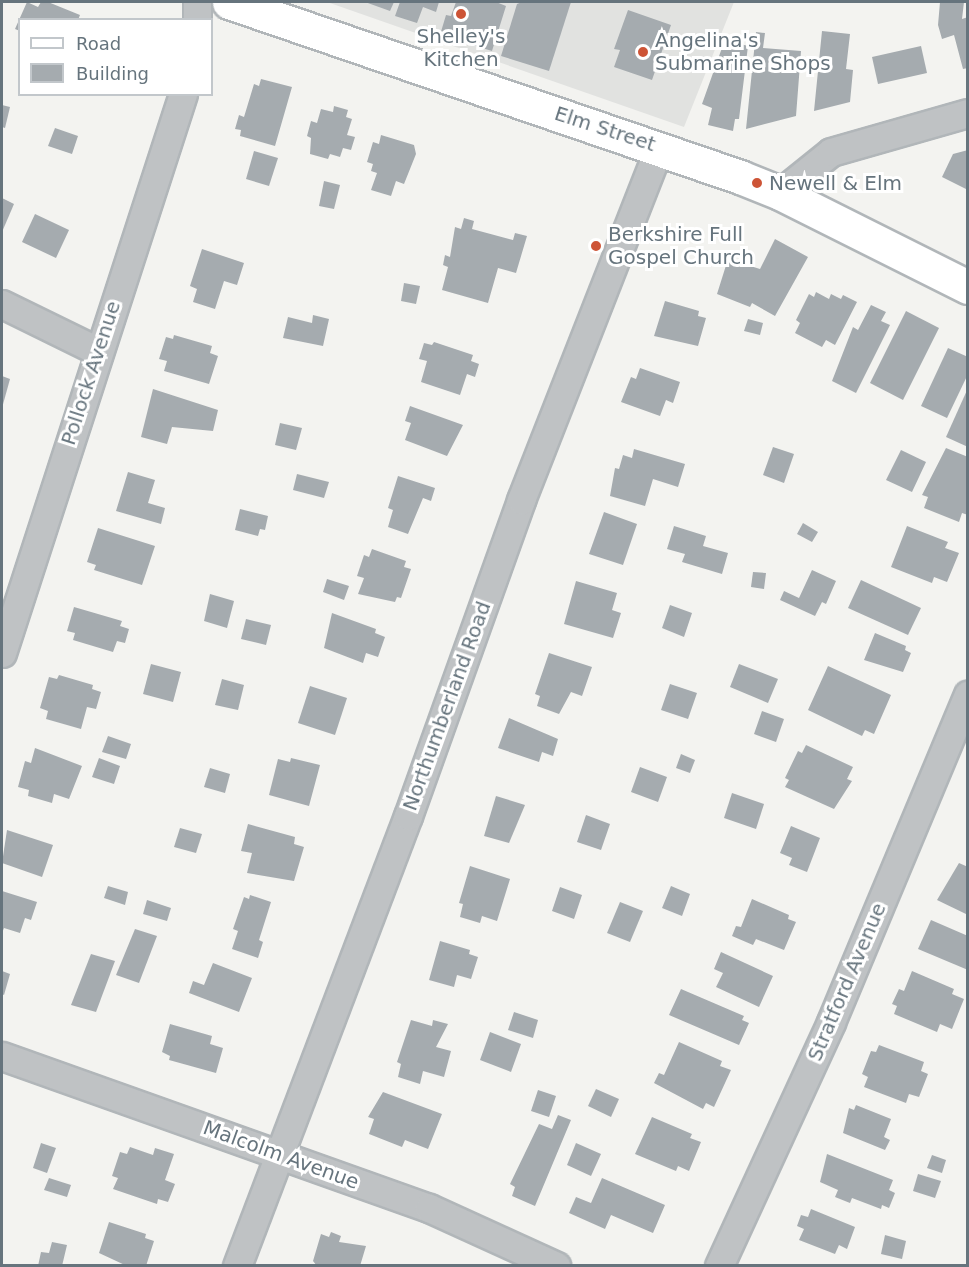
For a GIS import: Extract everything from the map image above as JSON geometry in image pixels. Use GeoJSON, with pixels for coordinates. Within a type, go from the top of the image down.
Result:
{"type":"FeatureCollection","features":[{"type":"Feature","properties":{"kind":"street"},"geometry":{"type":"LineString","coordinates":[[197,2],[197,18]]}},
{"type":"Feature","properties":{"kind":"street","name":"Elm Street"},"geometry":{"type":"LineString","coordinates":[[229,2],[659,147],[780,193],[968,287]]}},
{"type":"Feature","properties":{"kind":"street","name":"Pollock Avenue"},"geometry":{"type":"LineString","coordinates":[[2,653],[182,96]]}},
{"type":"Feature","properties":{"kind":"street"},"geometry":{"type":"LineString","coordinates":[[780,193],[831,152],[968,113]]}},
{"type":"Feature","properties":{"kind":"street","name":"Northumberland Road"},"geometry":{"type":"LineString","coordinates":[[237,1266],[408,816],[521,500],[659,147]]}},
{"type":"Feature","properties":{"kind":"street"},"geometry":{"type":"LineString","coordinates":[[2,304],[98,351]]}},
{"type":"Feature","properties":{"kind":"street","name":"Stratford Avenue"},"geometry":{"type":"LineString","coordinates":[[719,1266],[831,1022],[968,695]]}},
{"type":"Feature","properties":{"kind":"street","name":"Malcolm Avenue"},"geometry":{"type":"LineString","coordinates":[[2,1056],[429,1208],[556,1266]]}},
{"type":"Feature","properties":{"kind":"shaded area"},"geometry":{"type":"Polygon","coordinates":[[[327,2],[734,2],[684,127],[327,2]]]}},
{"type":"Feature","properties":{"kind":"building"},"geometry":{"type":"Polygon","coordinates":[[[27,2],[38,7],[41,2],[48,2],[80,15],[79,18],[20,18],[27,2]]]}},
{"type":"Feature","properties":{"kind":"building"},"geometry":{"type":"Polygon","coordinates":[[[365,2],[394,2],[390,11],[365,2]]]}},
{"type":"Feature","properties":{"kind":"building"},"geometry":{"type":"Polygon","coordinates":[[[400,2],[439,2],[436,12],[423,7],[417,23],[395,16],[400,2]]]}},
{"type":"Feature","properties":{"kind":"building"},"geometry":{"type":"Polygon","coordinates":[[[456,2],[496,2],[506,6],[492,51],[440,35],[446,15],[451,16],[456,2]]]}},
{"type":"Feature","properties":{"kind":"building"},"geometry":{"type":"Polygon","coordinates":[[[522,2],[571,2],[549,71],[501,56],[517,4],[522,2]]]}},
{"type":"Feature","properties":{"kind":"building"},"geometry":{"type":"Polygon","coordinates":[[[940,2],[964,2],[962,19],[968,17],[968,68],[963,69],[954,35],[942,39],[938,25],[940,2]]]}},
{"type":"Feature","properties":{"kind":"building"},"geometry":{"type":"Polygon","coordinates":[[[628,10],[671,25],[652,80],[614,67],[620,50],[614,49],[628,10]]]}},
{"type":"Feature","properties":{"kind":"building"},"geometry":{"type":"Polygon","coordinates":[[[822,31],[850,34],[846,69],[853,70],[850,102],[814,111],[822,31]]]}},
{"type":"Feature","properties":{"kind":"building"},"geometry":{"type":"Polygon","coordinates":[[[756,32],[765,33],[763,48],[801,51],[796,116],[746,129],[756,32]]]}},
{"type":"Feature","properties":{"kind":"building"},"geometry":{"type":"Polygon","coordinates":[[[737,43],[748,46],[739,119],[735,119],[733,131],[708,125],[712,108],[702,104],[723,45],[734,49],[737,43]]]}},
{"type":"Feature","properties":{"kind":"building"},"geometry":{"type":"Polygon","coordinates":[[[921,46],[927,73],[878,84],[872,57],[921,46]]]}},
{"type":"Feature","properties":{"kind":"building"},"geometry":{"type":"Polygon","coordinates":[[[261,79],[292,87],[275,146],[240,136],[241,130],[235,129],[239,115],[244,117],[254,84],[259,86],[261,79]]]}},
{"type":"Feature","properties":{"kind":"building"},"geometry":{"type":"Polygon","coordinates":[[[2,105],[10,107],[5,128],[2,127],[2,105]]]}},
{"type":"Feature","properties":{"kind":"building"},"geometry":{"type":"Polygon","coordinates":[[[334,106],[348,110],[346,117],[352,119],[347,135],[355,137],[351,150],[343,148],[340,157],[330,154],[328,159],[310,154],[311,138],[307,136],[311,121],[317,123],[321,109],[333,112],[334,106]]]}},
{"type":"Feature","properties":{"kind":"building"},"geometry":{"type":"Polygon","coordinates":[[[55,128],[78,136],[72,154],[48,146],[55,128]]]}},
{"type":"Feature","properties":{"kind":"building"},"geometry":{"type":"Polygon","coordinates":[[[381,135],[414,145],[416,154],[404,184],[396,181],[391,196],[371,190],[377,173],[371,171],[373,164],[367,162],[373,142],[379,144],[381,135]]]}},
{"type":"Feature","properties":{"kind":"building"},"geometry":{"type":"Polygon","coordinates":[[[968,150],[968,190],[942,177],[953,154],[968,150]]]}},
{"type":"Feature","properties":{"kind":"building"},"geometry":{"type":"Polygon","coordinates":[[[254,151],[278,158],[269,186],[246,179],[254,151]]]}},
{"type":"Feature","properties":{"kind":"building"},"geometry":{"type":"Polygon","coordinates":[[[324,181],[340,185],[334,209],[319,206],[324,181]]]}},
{"type":"Feature","properties":{"kind":"building"},"geometry":{"type":"Polygon","coordinates":[[[2,198],[14,204],[2,232],[2,198]]]}},
{"type":"Feature","properties":{"kind":"building"},"geometry":{"type":"Polygon","coordinates":[[[35,214],[69,230],[56,258],[22,242],[35,214]]]}},
{"type":"Feature","properties":{"kind":"building"},"geometry":{"type":"Polygon","coordinates":[[[464,218],[474,221],[472,229],[513,240],[515,233],[527,236],[516,273],[498,268],[488,303],[442,290],[448,267],[443,265],[445,255],[450,257],[455,227],[461,229],[464,218]]]}},
{"type":"Feature","properties":{"kind":"building"},"geometry":{"type":"Polygon","coordinates":[[[775,239],[808,257],[775,316],[752,303],[750,307],[717,294],[728,259],[760,269],[775,239]]]}},
{"type":"Feature","properties":{"kind":"building"},"geometry":{"type":"Polygon","coordinates":[[[202,249],[244,263],[237,285],[224,281],[215,309],[193,302],[197,289],[190,286],[202,249]]]}},
{"type":"Feature","properties":{"kind":"building"},"geometry":{"type":"Polygon","coordinates":[[[404,283],[420,286],[416,304],[401,301],[404,283]]]}},
{"type":"Feature","properties":{"kind":"building"},"geometry":{"type":"Polygon","coordinates":[[[816,292],[829,299],[831,294],[841,299],[843,295],[857,302],[835,345],[826,340],[822,347],[795,333],[800,323],[796,320],[809,294],[814,297],[816,292]]]}},
{"type":"Feature","properties":{"kind":"building"},"geometry":{"type":"Polygon","coordinates":[[[665,301],[699,311],[698,316],[706,318],[698,346],[654,336],[665,301]]]}},
{"type":"Feature","properties":{"kind":"building"},"geometry":{"type":"Polygon","coordinates":[[[871,305],[886,312],[881,321],[890,325],[856,393],[832,381],[853,327],[858,330],[871,305]]]}},
{"type":"Feature","properties":{"kind":"building"},"geometry":{"type":"Polygon","coordinates":[[[906,311],[939,328],[903,400],[870,383],[906,311]]]}},
{"type":"Feature","properties":{"kind":"building"},"geometry":{"type":"Polygon","coordinates":[[[313,315],[329,319],[323,346],[283,338],[288,317],[312,323],[313,315]]]}},
{"type":"Feature","properties":{"kind":"building"},"geometry":{"type":"Polygon","coordinates":[[[748,319],[763,323],[760,335],[744,331],[748,319]]]}},
{"type":"Feature","properties":{"kind":"building"},"geometry":{"type":"Polygon","coordinates":[[[174,335],[212,346],[210,353],[218,356],[209,384],[164,371],[167,361],[159,359],[166,337],[173,339],[174,335]]]}},
{"type":"Feature","properties":{"kind":"building"},"geometry":{"type":"Polygon","coordinates":[[[434,342],[473,355],[471,361],[479,364],[475,377],[467,374],[460,395],[421,382],[427,361],[419,359],[424,343],[432,345],[434,342]]]}},
{"type":"Feature","properties":{"kind":"building"},"geometry":{"type":"Polygon","coordinates":[[[948,348],[968,357],[968,374],[947,418],[921,406],[948,348]]]}},
{"type":"Feature","properties":{"kind":"building"},"geometry":{"type":"Polygon","coordinates":[[[640,368],[680,382],[673,403],[666,400],[660,416],[621,402],[631,377],[636,379],[640,368]]]}},
{"type":"Feature","properties":{"kind":"building"},"geometry":{"type":"Polygon","coordinates":[[[2,376],[10,379],[2,408],[2,376]]]}},
{"type":"Feature","properties":{"kind":"building"},"geometry":{"type":"Polygon","coordinates":[[[968,388],[968,447],[946,437],[968,388]]]}},
{"type":"Feature","properties":{"kind":"building"},"geometry":{"type":"Polygon","coordinates":[[[153,389],[218,410],[213,431],[172,427],[167,444],[141,437],[153,389]]]}},
{"type":"Feature","properties":{"kind":"building"},"geometry":{"type":"Polygon","coordinates":[[[410,406],[463,425],[447,456],[405,440],[411,423],[405,421],[410,406]]]}},
{"type":"Feature","properties":{"kind":"building"},"geometry":{"type":"Polygon","coordinates":[[[280,423],[302,428],[296,450],[275,445],[280,423]]]}},
{"type":"Feature","properties":{"kind":"building"},"geometry":{"type":"Polygon","coordinates":[[[773,447],[794,454],[784,483],[763,475],[773,447]]]}},
{"type":"Feature","properties":{"kind":"building"},"geometry":{"type":"Polygon","coordinates":[[[946,448],[968,457],[968,515],[962,513],[959,522],[924,508],[928,497],[922,495],[946,448]]]}},
{"type":"Feature","properties":{"kind":"building"},"geometry":{"type":"Polygon","coordinates":[[[634,449],[685,464],[678,487],[653,479],[645,506],[610,496],[615,468],[619,469],[623,455],[632,458],[634,449]]]}},
{"type":"Feature","properties":{"kind":"building"},"geometry":{"type":"Polygon","coordinates":[[[901,450],[926,462],[912,492],[886,480],[901,450]]]}},
{"type":"Feature","properties":{"kind":"building"},"geometry":{"type":"Polygon","coordinates":[[[128,472],[155,480],[148,503],[165,508],[161,524],[116,511],[128,472]]]}},
{"type":"Feature","properties":{"kind":"building"},"geometry":{"type":"Polygon","coordinates":[[[297,474],[329,482],[324,498],[293,490],[297,474]]]}},
{"type":"Feature","properties":{"kind":"building"},"geometry":{"type":"Polygon","coordinates":[[[398,476],[435,488],[431,501],[423,498],[408,534],[388,527],[393,510],[388,508],[398,476]]]}},
{"type":"Feature","properties":{"kind":"building"},"geometry":{"type":"Polygon","coordinates":[[[240,509],[268,516],[265,530],[260,529],[258,536],[235,530],[240,509]]]}},
{"type":"Feature","properties":{"kind":"building"},"geometry":{"type":"Polygon","coordinates":[[[604,512],[637,524],[623,565],[589,554],[604,512]]]}},
{"type":"Feature","properties":{"kind":"building"},"geometry":{"type":"Polygon","coordinates":[[[803,523],[818,532],[812,542],[797,534],[803,523]]]}},
{"type":"Feature","properties":{"kind":"building"},"geometry":{"type":"Polygon","coordinates":[[[674,526],[706,536],[703,546],[728,553],[722,574],[682,562],[685,554],[667,549],[674,526]]]}},
{"type":"Feature","properties":{"kind":"building"},"geometry":{"type":"Polygon","coordinates":[[[907,526],[948,542],[945,548],[959,553],[947,582],[934,577],[932,583],[891,567],[907,526]]]}},
{"type":"Feature","properties":{"kind":"building"},"geometry":{"type":"Polygon","coordinates":[[[98,528],[155,546],[142,585],[94,570],[96,565],[87,562],[98,528]]]}},
{"type":"Feature","properties":{"kind":"building"},"geometry":{"type":"Polygon","coordinates":[[[372,549],[406,561],[404,567],[411,569],[401,598],[397,597],[395,602],[358,594],[364,578],[357,576],[364,555],[369,557],[372,549]]]}},
{"type":"Feature","properties":{"kind":"building"},"geometry":{"type":"Polygon","coordinates":[[[812,570],[836,581],[826,604],[822,602],[815,616],[780,600],[784,591],[799,598],[812,570]]]}},
{"type":"Feature","properties":{"kind":"building"},"geometry":{"type":"Polygon","coordinates":[[[753,572],[766,573],[764,589],[751,587],[753,572]]]}},
{"type":"Feature","properties":{"kind":"building"},"geometry":{"type":"Polygon","coordinates":[[[327,579],[349,586],[344,600],[323,592],[327,579]]]}},
{"type":"Feature","properties":{"kind":"building"},"geometry":{"type":"Polygon","coordinates":[[[861,580],[921,608],[908,635],[848,608],[861,580]]]}},
{"type":"Feature","properties":{"kind":"building"},"geometry":{"type":"Polygon","coordinates":[[[576,581],[617,593],[612,610],[621,613],[613,638],[564,624],[576,581]]]}},
{"type":"Feature","properties":{"kind":"building"},"geometry":{"type":"Polygon","coordinates":[[[210,594],[234,601],[227,628],[204,621],[210,594]]]}},
{"type":"Feature","properties":{"kind":"building"},"geometry":{"type":"Polygon","coordinates":[[[670,605],[692,613],[684,637],[662,628],[670,605]]]}},
{"type":"Feature","properties":{"kind":"building"},"geometry":{"type":"Polygon","coordinates":[[[74,607],[122,621],[120,626],[129,629],[125,643],[117,641],[113,652],[73,640],[75,633],[67,631],[74,607]]]}},
{"type":"Feature","properties":{"kind":"building"},"geometry":{"type":"Polygon","coordinates":[[[332,613],[376,629],[375,633],[385,637],[378,657],[366,653],[363,663],[324,648],[332,613]]]}},
{"type":"Feature","properties":{"kind":"building"},"geometry":{"type":"Polygon","coordinates":[[[246,619],[271,625],[266,645],[241,639],[246,619]]]}},
{"type":"Feature","properties":{"kind":"building"},"geometry":{"type":"Polygon","coordinates":[[[875,633],[906,646],[905,650],[911,653],[903,672],[864,660],[875,633]]]}},
{"type":"Feature","properties":{"kind":"building"},"geometry":{"type":"Polygon","coordinates":[[[549,653],[592,667],[582,696],[571,692],[559,714],[537,706],[540,696],[535,694],[549,653]]]}},
{"type":"Feature","properties":{"kind":"building"},"geometry":{"type":"Polygon","coordinates":[[[151,664],[181,672],[173,702],[143,694],[151,664]]]}},
{"type":"Feature","properties":{"kind":"building"},"geometry":{"type":"Polygon","coordinates":[[[739,664],[778,679],[768,703],[730,687],[739,664]]]}},
{"type":"Feature","properties":{"kind":"building"},"geometry":{"type":"Polygon","coordinates":[[[828,666],[891,695],[874,734],[865,730],[862,736],[808,710],[828,666]]]}},
{"type":"Feature","properties":{"kind":"building"},"geometry":{"type":"Polygon","coordinates":[[[59,675],[93,685],[92,689],[101,692],[96,709],[87,707],[81,729],[46,719],[48,711],[40,708],[49,677],[57,679],[59,675]]]}},
{"type":"Feature","properties":{"kind":"building"},"geometry":{"type":"Polygon","coordinates":[[[222,679],[244,685],[238,710],[215,705],[222,679]]]}},
{"type":"Feature","properties":{"kind":"building"},"geometry":{"type":"Polygon","coordinates":[[[670,684],[697,693],[688,719],[661,710],[670,684]]]}},
{"type":"Feature","properties":{"kind":"building"},"geometry":{"type":"Polygon","coordinates":[[[310,686],[347,698],[335,735],[298,723],[310,686]]]}},
{"type":"Feature","properties":{"kind":"building"},"geometry":{"type":"Polygon","coordinates":[[[762,711],[784,719],[776,742],[754,734],[762,711]]]}},
{"type":"Feature","properties":{"kind":"building"},"geometry":{"type":"Polygon","coordinates":[[[509,718],[558,739],[553,756],[542,752],[539,762],[498,748],[509,718]]]}},
{"type":"Feature","properties":{"kind":"building"},"geometry":{"type":"Polygon","coordinates":[[[108,736],[131,744],[126,759],[102,752],[108,736]]]}},
{"type":"Feature","properties":{"kind":"building"},"geometry":{"type":"Polygon","coordinates":[[[806,745],[853,767],[847,779],[852,781],[834,809],[785,787],[789,780],[785,778],[798,751],[802,753],[806,745]]]}},
{"type":"Feature","properties":{"kind":"building"},"geometry":{"type":"Polygon","coordinates":[[[35,748],[82,766],[69,799],[54,794],[52,803],[28,796],[29,790],[18,787],[25,761],[31,763],[35,748]]]}},
{"type":"Feature","properties":{"kind":"building"},"geometry":{"type":"Polygon","coordinates":[[[681,754],[695,760],[690,773],[676,768],[681,754]]]}},
{"type":"Feature","properties":{"kind":"building"},"geometry":{"type":"Polygon","coordinates":[[[99,758],[120,766],[114,784],[92,777],[99,758]]]}},
{"type":"Feature","properties":{"kind":"building"},"geometry":{"type":"Polygon","coordinates":[[[291,758],[320,765],[309,806],[269,795],[278,759],[290,762],[291,758]]]}},
{"type":"Feature","properties":{"kind":"building"},"geometry":{"type":"Polygon","coordinates":[[[640,767],[667,777],[658,802],[631,792],[640,767]]]}},
{"type":"Feature","properties":{"kind":"building"},"geometry":{"type":"Polygon","coordinates":[[[210,768],[230,774],[225,793],[204,787],[210,768]]]}},
{"type":"Feature","properties":{"kind":"building"},"geometry":{"type":"Polygon","coordinates":[[[732,793],[764,804],[756,829],[724,818],[732,793]]]}},
{"type":"Feature","properties":{"kind":"building"},"geometry":{"type":"Polygon","coordinates":[[[496,796],[525,805],[509,843],[484,836],[496,796]]]}},
{"type":"Feature","properties":{"kind":"building"},"geometry":{"type":"Polygon","coordinates":[[[586,815],[610,824],[601,850],[577,842],[586,815]]]}},
{"type":"Feature","properties":{"kind":"building"},"geometry":{"type":"Polygon","coordinates":[[[248,824],[295,837],[294,844],[304,847],[294,881],[247,873],[252,853],[241,851],[248,824]]]}},
{"type":"Feature","properties":{"kind":"building"},"geometry":{"type":"Polygon","coordinates":[[[791,826],[820,838],[807,872],[789,865],[792,858],[780,853],[791,826]]]}},
{"type":"Feature","properties":{"kind":"building"},"geometry":{"type":"Polygon","coordinates":[[[180,828],[202,834],[196,853],[174,847],[180,828]]]}},
{"type":"Feature","properties":{"kind":"building"},"geometry":{"type":"Polygon","coordinates":[[[7,830],[53,845],[42,877],[2,863],[7,830]]]}},
{"type":"Feature","properties":{"kind":"building"},"geometry":{"type":"Polygon","coordinates":[[[959,863],[968,867],[968,915],[937,900],[959,863]]]}},
{"type":"Feature","properties":{"kind":"building"},"geometry":{"type":"Polygon","coordinates":[[[470,866],[510,879],[497,921],[482,916],[480,923],[460,917],[463,904],[459,903],[470,866]]]}},
{"type":"Feature","properties":{"kind":"building"},"geometry":{"type":"Polygon","coordinates":[[[108,886],[128,892],[125,905],[104,898],[108,886]]]}},
{"type":"Feature","properties":{"kind":"building"},"geometry":{"type":"Polygon","coordinates":[[[671,886],[690,894],[682,916],[662,908],[671,886]]]}},
{"type":"Feature","properties":{"kind":"building"},"geometry":{"type":"Polygon","coordinates":[[[560,887],[582,895],[574,919],[552,911],[560,887]]]}},
{"type":"Feature","properties":{"kind":"building"},"geometry":{"type":"Polygon","coordinates":[[[2,891],[37,902],[31,920],[25,918],[20,933],[4,928],[2,933],[2,891]]]}},
{"type":"Feature","properties":{"kind":"building"},"geometry":{"type":"Polygon","coordinates":[[[250,895],[271,902],[259,940],[263,942],[258,958],[232,949],[238,931],[233,929],[244,897],[249,899],[250,895]]]}},
{"type":"Feature","properties":{"kind":"building"},"geometry":{"type":"Polygon","coordinates":[[[752,899],[789,915],[788,919],[796,922],[784,950],[756,939],[753,945],[732,936],[736,926],[741,927],[752,899]]]}},
{"type":"Feature","properties":{"kind":"building"},"geometry":{"type":"Polygon","coordinates":[[[147,900],[171,908],[167,921],[143,914],[147,900]]]}},
{"type":"Feature","properties":{"kind":"building"},"geometry":{"type":"Polygon","coordinates":[[[620,902],[643,911],[630,942],[607,933],[620,902]]]}},
{"type":"Feature","properties":{"kind":"building"},"geometry":{"type":"Polygon","coordinates":[[[931,920],[968,936],[968,970],[918,949],[931,920]]]}},
{"type":"Feature","properties":{"kind":"building"},"geometry":{"type":"Polygon","coordinates":[[[135,929],[157,936],[139,983],[116,975],[135,929]]]}},
{"type":"Feature","properties":{"kind":"building"},"geometry":{"type":"Polygon","coordinates":[[[440,941],[470,950],[469,954],[478,957],[471,979],[457,975],[454,987],[429,980],[440,941]]]}},
{"type":"Feature","properties":{"kind":"building"},"geometry":{"type":"Polygon","coordinates":[[[721,952],[773,976],[759,1007],[716,987],[723,973],[714,969],[721,952]]]}},
{"type":"Feature","properties":{"kind":"building"},"geometry":{"type":"Polygon","coordinates":[[[91,954],[115,961],[96,1012],[71,1005],[91,954]]]}},
{"type":"Feature","properties":{"kind":"building"},"geometry":{"type":"Polygon","coordinates":[[[213,963],[252,978],[239,1012],[189,993],[193,981],[204,985],[213,963]]]}},
{"type":"Feature","properties":{"kind":"building"},"geometry":{"type":"Polygon","coordinates":[[[2,971],[10,974],[4,995],[2,994],[2,971]]]}},
{"type":"Feature","properties":{"kind":"building"},"geometry":{"type":"Polygon","coordinates":[[[912,971],[954,989],[952,994],[964,999],[952,1029],[940,1024],[937,1032],[894,1014],[897,1006],[892,1004],[899,989],[904,991],[912,971]]]}},
{"type":"Feature","properties":{"kind":"building"},"geometry":{"type":"Polygon","coordinates":[[[681,989],[744,1016],[742,1020],[749,1023],[739,1045],[669,1015],[681,989]]]}},
{"type":"Feature","properties":{"kind":"building"},"geometry":{"type":"Polygon","coordinates":[[[514,1012],[538,1020],[533,1038],[508,1030],[514,1012]]]}},
{"type":"Feature","properties":{"kind":"building"},"geometry":{"type":"Polygon","coordinates":[[[411,1020],[432,1026],[433,1020],[448,1024],[436,1047],[451,1051],[444,1077],[423,1071],[420,1084],[398,1077],[401,1064],[397,1062],[411,1020]]]}},
{"type":"Feature","properties":{"kind":"building"},"geometry":{"type":"Polygon","coordinates":[[[170,1024],[212,1036],[210,1044],[223,1048],[216,1073],[169,1060],[170,1056],[162,1052],[170,1024]]]}},
{"type":"Feature","properties":{"kind":"building"},"geometry":{"type":"Polygon","coordinates":[[[490,1032],[521,1044],[511,1072],[480,1060],[490,1032]]]}},
{"type":"Feature","properties":{"kind":"building"},"geometry":{"type":"Polygon","coordinates":[[[679,1042],[722,1061],[720,1066],[731,1070],[714,1107],[706,1103],[703,1109],[654,1083],[659,1073],[664,1075],[679,1042]]]}},
{"type":"Feature","properties":{"kind":"building"},"geometry":{"type":"Polygon","coordinates":[[[879,1045],[924,1062],[921,1071],[928,1074],[919,1097],[909,1094],[906,1103],[864,1087],[868,1077],[862,1074],[871,1051],[876,1052],[879,1045]]]}},
{"type":"Feature","properties":{"kind":"building"},"geometry":{"type":"Polygon","coordinates":[[[596,1089],[619,1099],[611,1117],[588,1106],[596,1089]]]}},
{"type":"Feature","properties":{"kind":"building"},"geometry":{"type":"Polygon","coordinates":[[[538,1090],[556,1096],[549,1117],[531,1111],[538,1090]]]}},
{"type":"Feature","properties":{"kind":"building"},"geometry":{"type":"Polygon","coordinates":[[[383,1092],[442,1114],[428,1149],[405,1140],[402,1147],[369,1134],[374,1119],[368,1117],[383,1092]]]}},
{"type":"Feature","properties":{"kind":"building"},"geometry":{"type":"Polygon","coordinates":[[[856,1105],[891,1119],[884,1137],[890,1140],[885,1150],[843,1133],[849,1108],[854,1110],[856,1105]]]}},
{"type":"Feature","properties":{"kind":"building"},"geometry":{"type":"Polygon","coordinates":[[[558,1115],[571,1120],[535,1206],[512,1196],[515,1187],[510,1184],[539,1124],[552,1129],[558,1115]]]}},
{"type":"Feature","properties":{"kind":"building"},"geometry":{"type":"Polygon","coordinates":[[[652,1117],[692,1134],[690,1138],[701,1142],[689,1171],[678,1166],[676,1171],[635,1154],[652,1117]]]}},
{"type":"Feature","properties":{"kind":"building"},"geometry":{"type":"Polygon","coordinates":[[[41,1143],[56,1148],[47,1173],[33,1168],[41,1143]]]}},
{"type":"Feature","properties":{"kind":"building"},"geometry":{"type":"Polygon","coordinates":[[[576,1143],[601,1154],[591,1176],[567,1165],[576,1143]]]}},
{"type":"Feature","properties":{"kind":"building"},"geometry":{"type":"Polygon","coordinates":[[[130,1147],[153,1155],[155,1148],[174,1154],[165,1180],[175,1184],[168,1202],[158,1199],[157,1204],[113,1189],[118,1178],[112,1176],[120,1152],[127,1154],[130,1147]]]}},
{"type":"Feature","properties":{"kind":"building"},"geometry":{"type":"Polygon","coordinates":[[[827,1154],[893,1180],[889,1190],[895,1193],[889,1208],[882,1205],[881,1209],[852,1198],[850,1203],[835,1197],[838,1190],[820,1182],[827,1154]]]}},
{"type":"Feature","properties":{"kind":"building"},"geometry":{"type":"Polygon","coordinates":[[[932,1155],[946,1160],[942,1173],[927,1168],[932,1155]]]}},
{"type":"Feature","properties":{"kind":"building"},"geometry":{"type":"Polygon","coordinates":[[[918,1174],[941,1181],[935,1198],[913,1191],[918,1174]]]}},
{"type":"Feature","properties":{"kind":"building"},"geometry":{"type":"Polygon","coordinates":[[[49,1178],[71,1185],[67,1197],[44,1190],[49,1178]]]}},
{"type":"Feature","properties":{"kind":"building"},"geometry":{"type":"Polygon","coordinates":[[[602,1178],[665,1205],[653,1233],[611,1215],[605,1229],[569,1213],[576,1197],[591,1203],[602,1178]]]}},
{"type":"Feature","properties":{"kind":"building"},"geometry":{"type":"Polygon","coordinates":[[[811,1209],[855,1227],[847,1249],[839,1245],[835,1254],[799,1240],[804,1229],[797,1226],[801,1215],[808,1217],[811,1209]]]}},
{"type":"Feature","properties":{"kind":"building"},"geometry":{"type":"Polygon","coordinates":[[[109,1222],[146,1234],[145,1238],[154,1241],[146,1266],[127,1266],[99,1253],[109,1222]]]}},
{"type":"Feature","properties":{"kind":"building"},"geometry":{"type":"Polygon","coordinates":[[[331,1232],[341,1236],[339,1242],[366,1246],[360,1266],[317,1266],[313,1261],[321,1234],[329,1237],[331,1232]]]}},
{"type":"Feature","properties":{"kind":"building"},"geometry":{"type":"Polygon","coordinates":[[[885,1235],[906,1241],[902,1259],[881,1254],[885,1235]]]}},
{"type":"Feature","properties":{"kind":"building"},"geometry":{"type":"Polygon","coordinates":[[[52,1242],[67,1245],[62,1266],[38,1266],[41,1252],[49,1253],[52,1242]]]}},
{"type":"Feature","properties":{"kind":"place","name":"Shelley's Kitchen"},"geometry":{"type":"Point","coordinates":[461,14]}},
{"type":"Feature","properties":{"kind":"place","name":"Angelina's Submarine Shops"},"geometry":{"type":"Point","coordinates":[643,52]}},
{"type":"Feature","properties":{"kind":"place","name":"Newell & Elm"},"geometry":{"type":"Point","coordinates":[757,183]}},
{"type":"Feature","properties":{"kind":"place","name":"Berkshire Full Gospel Church"},"geometry":{"type":"Point","coordinates":[596,246]}}]}
